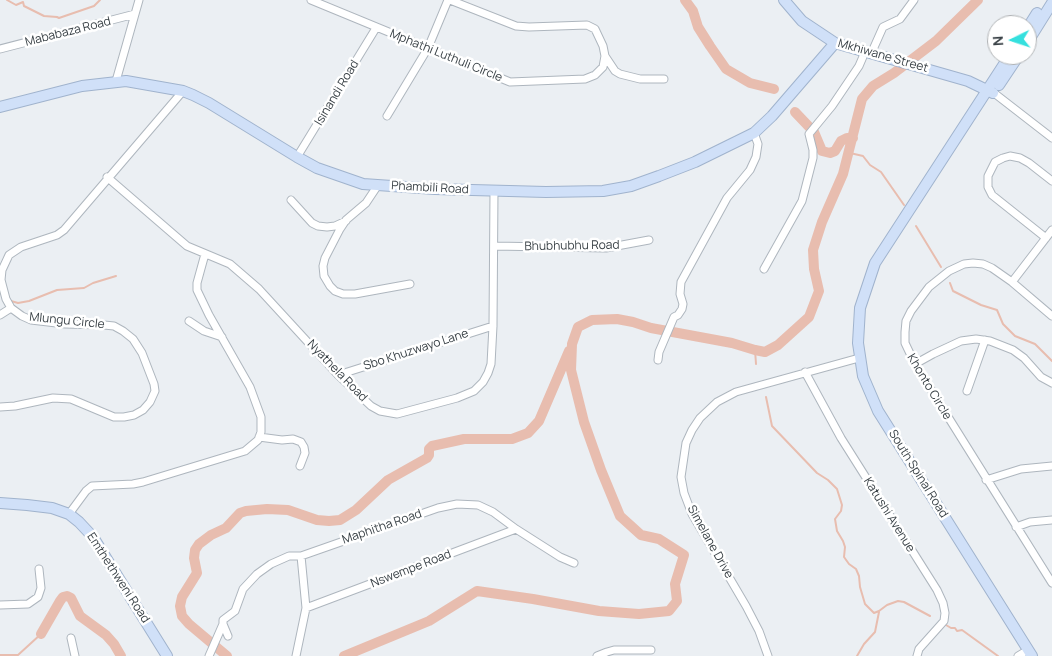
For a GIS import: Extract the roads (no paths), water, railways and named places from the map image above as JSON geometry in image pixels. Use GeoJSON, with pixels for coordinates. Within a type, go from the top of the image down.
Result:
{"type":"FeatureCollection","features":[{"type":"Feature","properties":{"kind":"street"},"geometry":{"type":"LineString","coordinates":[[116,81],[139,0]]}},
{"type":"Feature","properties":{"kind":"street","name":"Mphathi Luthuli Circle"},"geometry":{"type":"LineString","coordinates":[[311,0],[510,82],[584,79],[595,75],[603,67],[605,56]]}},
{"type":"Feature","properties":{"kind":"street"},"geometry":{"type":"LineString","coordinates":[[387,116],[428,48],[449,0],[516,26],[587,25],[595,29],[600,37],[605,56],[615,71],[640,79],[664,79]]}},
{"type":"Feature","properties":{"kind":"street","name":"Mkhiwane Street"},"geometry":{"type":"LineString","coordinates":[[784,0],[802,20],[835,43],[968,81],[991,92]]}},
{"type":"Feature","properties":{"kind":"street"},"geometry":{"type":"LineString","coordinates":[[764,269],[802,200],[813,158],[808,134],[832,106],[859,66],[871,54],[883,27],[900,19],[914,0]]}},
{"type":"Feature","properties":{"kind":"street"},"geometry":{"type":"LineString","coordinates":[[1036,15],[1046,0]]}},
{"type":"Feature","properties":{"kind":"street"},"geometry":{"type":"LineString","coordinates":[[1037,27],[1052,3]]}},
{"type":"Feature","properties":{"kind":"street","name":"Mababaza Road"},"geometry":{"type":"LineString","coordinates":[[0,49],[135,14]]}},
{"type":"Feature","properties":{"kind":"street","name":"Isinandi Road"},"geometry":{"type":"LineString","coordinates":[[297,157],[376,28]]}},
{"type":"Feature","properties":{"kind":"street","name":"Phambili Road"},"geometry":{"type":"LineString","coordinates":[[0,107],[82,86],[126,81],[183,91],[209,103],[317,168],[348,180],[406,188],[577,192],[618,190],[695,162],[754,133],[772,116],[835,43]]}},
{"type":"Feature","properties":{"kind":"street","name":"South Spinal Road"},"geometry":{"type":"LineString","coordinates":[[991,92],[1005,65]]}},
{"type":"Feature","properties":{"kind":"street","name":"South Spinal Road"},"geometry":{"type":"LineString","coordinates":[[1011,65],[881,254],[863,296],[858,322],[859,358],[867,386],[878,411],[1030,653]]}},
{"type":"Feature","properties":{"kind":"street"},"geometry":{"type":"LineString","coordinates":[[0,315],[11,308],[6,299],[1,280],[2,270],[9,255],[21,247],[57,235],[64,230],[183,91]]}},
{"type":"Feature","properties":{"kind":"street"},"geometry":{"type":"LineString","coordinates":[[991,92],[1052,138]]}},
{"type":"Feature","properties":{"kind":"street"},"geometry":{"type":"LineString","coordinates":[[658,360],[660,349],[672,320],[682,309],[681,282],[727,198],[750,170],[756,157],[758,144],[754,133]]}},
{"type":"Feature","properties":{"kind":"street"},"geometry":{"type":"LineString","coordinates":[[1046,238],[992,195],[988,187],[988,176],[995,162],[1010,156],[1020,158],[1029,163],[1052,181]]}},
{"type":"Feature","properties":{"kind":"street","name":"Nyathela Road"},"geometry":{"type":"LineString","coordinates":[[107,178],[187,246],[230,264],[259,290],[338,375],[370,406],[390,414],[404,413],[457,398],[474,390],[483,382],[488,373],[491,364],[493,326],[494,190]]}},
{"type":"Feature","properties":{"kind":"street"},"geometry":{"type":"LineString","coordinates":[[291,200],[312,223],[318,226],[335,226],[346,220],[366,203],[378,185]]}},
{"type":"Feature","properties":{"kind":"street"},"geometry":{"type":"LineString","coordinates":[[346,220],[325,258],[323,266],[324,276],[330,286],[336,292],[355,294],[410,284]]}},
{"type":"Feature","properties":{"kind":"street"},"geometry":{"type":"LineString","coordinates":[[1012,282],[1052,230]]}},
{"type":"Feature","properties":{"kind":"street","name":"Bhubhubhu Road"},"geometry":{"type":"LineString","coordinates":[[494,246],[606,248],[649,240]]}},
{"type":"Feature","properties":{"kind":"street"},"geometry":{"type":"LineString","coordinates":[[69,514],[92,486],[133,484],[224,458],[246,451],[254,445],[262,432],[261,417],[250,387],[197,290],[197,283],[205,254]]}},
{"type":"Feature","properties":{"kind":"street","name":"Khonto Circle"},"geometry":{"type":"LineString","coordinates":[[1051,314],[992,268],[983,264],[973,263],[956,268],[938,279],[916,302],[906,321],[905,343],[915,364],[986,480],[1052,583]]}},
{"type":"Feature","properties":{"kind":"street","name":"Mlungu Circle"},"geometry":{"type":"LineString","coordinates":[[0,407],[15,406],[53,398],[71,399],[114,417],[124,418],[143,410],[150,402],[155,391],[142,353],[133,339],[123,331],[114,326],[104,324],[65,324],[31,320],[11,308]]}},
{"type":"Feature","properties":{"kind":"street"},"geometry":{"type":"LineString","coordinates":[[189,321],[204,331],[222,337]]}},
{"type":"Feature","properties":{"kind":"street","name":"Sbo Khuzwayo Lane"},"geometry":{"type":"LineString","coordinates":[[338,375],[493,326]]}},
{"type":"Feature","properties":{"kind":"street"},"geometry":{"type":"LineString","coordinates":[[915,364],[956,343],[976,339],[985,340],[1013,350],[1024,358],[1041,377],[1052,383]]}},
{"type":"Feature","properties":{"kind":"street"},"geometry":{"type":"LineString","coordinates":[[967,391],[985,340]]}},
{"type":"Feature","properties":{"kind":"street","name":"Simelane Drive"},"geometry":{"type":"LineString","coordinates":[[768,656],[746,606],[692,514],[684,494],[682,477],[686,443],[700,418],[716,402],[736,392],[859,358]]}},
{"type":"Feature","properties":{"kind":"street","name":"Katushi Avenue"},"geometry":{"type":"LineString","coordinates":[[805,372],[841,438],[937,590],[943,603],[944,621],[919,649],[917,656]]}},
{"type":"Feature","properties":{"kind":"street"},"geometry":{"type":"LineString","coordinates":[[259,437],[282,440],[292,439],[301,442],[305,452],[300,466]]}},
{"type":"Feature","properties":{"kind":"street"},"geometry":{"type":"LineString","coordinates":[[986,480],[1021,468],[1052,466]]}},
{"type":"Feature","properties":{"kind":"street","name":"Emthethweni Road"},"geometry":{"type":"LineString","coordinates":[[0,503],[52,508],[69,514],[79,522],[93,537],[166,656]]}},
{"type":"Feature","properties":{"kind":"street","name":"Maphitha Road"},"geometry":{"type":"LineString","coordinates":[[209,656],[223,620],[235,611],[243,589],[270,564],[289,556],[301,556],[438,508],[457,504],[478,505],[493,512],[560,557],[574,563]]}},
{"type":"Feature","properties":{"kind":"street"},"geometry":{"type":"LineString","coordinates":[[1016,527],[1030,522],[1052,520]]}},
{"type":"Feature","properties":{"kind":"street","name":"Nswempe Road"},"geometry":{"type":"LineString","coordinates":[[306,608],[516,529]]}},
{"type":"Feature","properties":{"kind":"street"},"geometry":{"type":"LineString","coordinates":[[296,656],[306,608],[301,556]]}},
{"type":"Feature","properties":{"kind":"street"},"geometry":{"type":"LineString","coordinates":[[0,605],[28,604],[40,593],[39,569]]}},
{"type":"Feature","properties":{"kind":"street"},"geometry":{"type":"LineString","coordinates":[[223,624],[228,636]]}},
{"type":"Feature","properties":{"kind":"street"},"geometry":{"type":"LineString","coordinates":[[71,638],[75,656]]}},
{"type":"Feature","properties":{"kind":"street"},"geometry":{"type":"LineString","coordinates":[[597,656],[614,650],[651,650]]}},
{"type":"Feature","properties":{"kind":"street"},"geometry":{"type":"LineString","coordinates":[[1018,656],[1030,653]]}},
{"type":"Feature","properties":{"kind":"waterway"},"geometry":{"type":"LineString","coordinates":[[7,0],[16,5],[23,2],[24,6],[44,16],[59,18],[94,6],[100,0]]}},
{"type":"Feature","properties":{"kind":"waterway"},"geometry":{"type":"LineString","coordinates":[[685,0],[693,11],[698,27],[726,69],[750,83],[774,89]]}},
{"type":"Feature","properties":{"kind":"waterway"},"geometry":{"type":"LineString","coordinates":[[344,656],[429,621],[477,591],[599,611],[639,614],[669,611],[677,601],[675,584],[684,555],[659,539],[641,535],[620,516],[584,422],[571,370],[572,344],[578,327],[592,320],[617,319],[651,328],[732,343],[765,352],[778,345],[809,317],[819,291],[814,269],[813,250],[822,222],[843,174],[862,99],[873,86],[894,73],[936,41],[978,0]]}},
{"type":"Feature","properties":{"kind":"waterway"},"geometry":{"type":"LineString","coordinates":[[795,112],[814,132],[822,151],[830,153],[835,151],[841,141],[853,138]]}},
{"type":"Feature","properties":{"kind":"waterway"},"geometry":{"type":"LineString","coordinates":[[850,153],[863,156],[870,165],[881,172],[904,205]]}},
{"type":"Feature","properties":{"kind":"waterway"},"geometry":{"type":"LineString","coordinates":[[916,226],[941,267]]}},
{"type":"Feature","properties":{"kind":"waterway"},"geometry":{"type":"LineString","coordinates":[[11,301],[18,303],[29,301],[57,290],[84,288],[93,283],[116,276]]}},
{"type":"Feature","properties":{"kind":"waterway"},"geometry":{"type":"LineString","coordinates":[[950,283],[953,291],[981,305],[997,310],[1003,324],[1015,336],[1035,344],[1052,361]]}},
{"type":"Feature","properties":{"kind":"waterway"},"geometry":{"type":"LineString","coordinates":[[755,350],[756,364]]}},
{"type":"Feature","properties":{"kind":"waterway"},"geometry":{"type":"LineString","coordinates":[[227,656],[182,616],[180,606],[182,597],[197,573],[194,558],[195,550],[199,544],[211,535],[226,528],[240,513],[246,511],[288,510],[317,520],[340,520],[356,510],[388,480],[427,458],[429,449],[432,446],[464,439],[512,439],[528,433],[539,421],[569,351]]}},
{"type":"Feature","properties":{"kind":"waterway"},"geometry":{"type":"LineString","coordinates":[[766,397],[772,426],[817,473],[837,489],[842,505],[841,511],[835,519],[837,531],[845,547],[844,557],[856,569],[859,576],[865,604],[874,613],[887,605],[898,601],[904,602],[930,616]]}},
{"type":"Feature","properties":{"kind":"waterway"},"geometry":{"type":"LineString","coordinates":[[41,634],[60,601],[63,597],[67,596],[71,598],[80,616],[106,635],[121,656]]}},
{"type":"Feature","properties":{"kind":"waterway"},"geometry":{"type":"LineString","coordinates":[[857,656],[864,644],[875,632],[879,612]]}},
{"type":"Feature","properties":{"kind":"waterway"},"geometry":{"type":"LineString","coordinates":[[946,625],[955,628],[957,631],[962,630],[998,656]]}},
{"type":"Feature","properties":{"kind":"waterway"},"geometry":{"type":"LineString","coordinates":[[0,655],[18,655],[41,634]]}}]}
